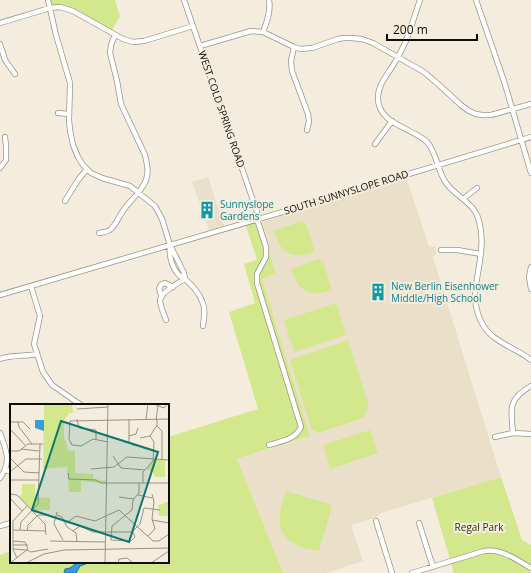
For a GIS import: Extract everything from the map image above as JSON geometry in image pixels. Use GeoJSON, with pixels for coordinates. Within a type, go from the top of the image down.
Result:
{"type":"FeatureCollection","features":[{"type":"Feature","properties":{"kind":"street"},"geometry":{"type":"LineString","coordinates":[[48,0],[56,35],[70,83],[70,130],[80,161],[94,175],[130,186],[152,203],[164,225],[170,245],[169,255],[173,266],[179,275],[185,279],[198,293],[203,302],[205,311],[203,326]]}},
{"type":"Feature","properties":{"kind":"street","name":"WEST COLD SPRING ROAD"},"geometry":{"type":"LineString","coordinates":[[184,0],[257,212],[257,219],[266,247],[266,257],[256,274],[257,283],[301,427],[294,437],[269,445]]}},
{"type":"Feature","properties":{"kind":"street"},"geometry":{"type":"LineString","coordinates":[[263,32],[269,15],[269,0]]}},
{"type":"Feature","properties":{"kind":"street"},"geometry":{"type":"LineString","coordinates":[[420,0],[407,38],[398,57],[379,88],[379,105],[386,117],[427,143],[433,150],[440,174],[447,184],[472,208],[478,218],[482,234],[481,254],[475,294],[476,310],[484,326],[495,338],[519,351],[531,360]]}},
{"type":"Feature","properties":{"kind":"street"},"geometry":{"type":"LineString","coordinates":[[476,0],[504,81],[531,173]]}},
{"type":"Feature","properties":{"kind":"street"},"geometry":{"type":"LineString","coordinates":[[0,23],[50,8],[60,7],[71,10],[115,35],[127,40],[139,42],[157,38],[193,26]]}},
{"type":"Feature","properties":{"kind":"street"},"geometry":{"type":"LineString","coordinates":[[200,46],[251,31],[263,32],[300,49],[308,49],[338,39],[356,38],[373,43],[432,78],[469,111],[482,115],[491,115],[531,104]]}},
{"type":"Feature","properties":{"kind":"street"},"geometry":{"type":"LineString","coordinates":[[99,234],[107,232],[113,227],[125,207],[143,186],[146,179],[147,166],[144,155],[121,104],[110,53],[115,35]]}},
{"type":"Feature","properties":{"kind":"street"},"geometry":{"type":"LineString","coordinates":[[0,44],[5,60],[16,74]]}},
{"type":"Feature","properties":{"kind":"street"},"geometry":{"type":"LineString","coordinates":[[294,47],[291,61],[292,71],[308,114],[309,121],[307,130]]}},
{"type":"Feature","properties":{"kind":"street"},"geometry":{"type":"LineString","coordinates":[[58,113],[69,114]]}},
{"type":"Feature","properties":{"kind":"street"},"geometry":{"type":"LineString","coordinates":[[375,144],[392,121]]}},
{"type":"Feature","properties":{"kind":"street"},"geometry":{"type":"LineString","coordinates":[[0,168],[6,160],[5,137]]}},
{"type":"Feature","properties":{"kind":"street","name":"SOUTH SUNNYSLOPE ROAD"},"geometry":{"type":"LineString","coordinates":[[0,295],[531,137]]}},
{"type":"Feature","properties":{"kind":"street"},"geometry":{"type":"LineString","coordinates":[[64,201],[87,169]]}},
{"type":"Feature","properties":{"kind":"street"},"geometry":{"type":"LineString","coordinates":[[463,199],[477,188]]}},
{"type":"Feature","properties":{"kind":"street"},"geometry":{"type":"LineString","coordinates":[[441,250],[457,250],[481,254]]}},
{"type":"Feature","properties":{"kind":"street"},"geometry":{"type":"LineString","coordinates":[[531,267],[529,277],[531,289]]}},
{"type":"Feature","properties":{"kind":"street"},"geometry":{"type":"LineString","coordinates":[[166,320],[160,301],[162,296],[185,279]]}},
{"type":"Feature","properties":{"kind":"street"},"geometry":{"type":"LineString","coordinates":[[162,296],[159,289],[160,286],[165,283],[174,286]]}},
{"type":"Feature","properties":{"kind":"street"},"geometry":{"type":"LineString","coordinates":[[31,286],[40,316],[34,344],[43,372],[52,385],[80,404]]}},
{"type":"Feature","properties":{"kind":"street"},"geometry":{"type":"LineString","coordinates":[[0,359],[6,357],[38,354]]}},
{"type":"Feature","properties":{"kind":"street"},"geometry":{"type":"LineString","coordinates":[[513,433],[513,402],[518,395],[531,386]]}},
{"type":"Feature","properties":{"kind":"street"},"geometry":{"type":"LineString","coordinates":[[0,433],[7,455],[5,470],[0,478]]}},
{"type":"Feature","properties":{"kind":"street"},"geometry":{"type":"LineString","coordinates":[[494,437],[513,433],[531,434]]}},
{"type":"Feature","properties":{"kind":"street"},"geometry":{"type":"LineString","coordinates":[[5,470],[10,472]]}},
{"type":"Feature","properties":{"kind":"street"},"geometry":{"type":"LineString","coordinates":[[376,521],[392,573]]}},
{"type":"Feature","properties":{"kind":"street"},"geometry":{"type":"LineString","coordinates":[[419,522],[433,567]]}},
{"type":"Feature","properties":{"kind":"street"},"geometry":{"type":"LineString","coordinates":[[0,526],[10,523]]}},
{"type":"Feature","properties":{"kind":"street"},"geometry":{"type":"LineString","coordinates":[[412,573],[492,550],[501,552],[531,568]]}},
{"type":"Feature","properties":{"kind":"shaded area"},"geometry":{"type":"Polygon","coordinates":[[[208,177],[225,228],[210,233],[192,182],[208,177]]]}},
{"type":"Feature","properties":{"kind":"shaded area"},"geometry":{"type":"Polygon","coordinates":[[[406,177],[429,246],[437,247],[435,250],[437,253],[433,257],[501,477],[381,513],[377,517],[351,525],[363,561],[326,573],[283,573],[237,459],[310,436],[262,279],[276,274],[261,223],[284,214],[406,177]]]}},
{"type":"Feature","properties":{"kind":"green space"},"geometry":{"type":"Polygon","coordinates":[[[48,0],[115,0],[120,16],[111,32],[71,10],[50,8],[48,0]]]}},
{"type":"Feature","properties":{"kind":"green space"},"geometry":{"type":"Polygon","coordinates":[[[260,218],[276,274],[262,279],[310,436],[237,459],[283,573],[0,573],[0,555],[10,551],[10,563],[169,563],[169,437],[258,409],[229,312],[255,303],[244,264],[257,260],[245,223],[260,218]]]}},
{"type":"Feature","properties":{"kind":"green space"},"geometry":{"type":"Polygon","coordinates":[[[301,221],[306,223],[315,252],[304,255],[291,254],[280,245],[274,231],[301,221]]]}},
{"type":"Feature","properties":{"kind":"green space"},"geometry":{"type":"Polygon","coordinates":[[[318,259],[323,261],[332,290],[323,293],[309,292],[301,287],[295,279],[291,269],[318,259]]]}},
{"type":"Feature","properties":{"kind":"green space"},"geometry":{"type":"Polygon","coordinates":[[[336,303],[346,335],[294,352],[284,320],[336,303]]]}},
{"type":"Feature","properties":{"kind":"green space"},"geometry":{"type":"Polygon","coordinates":[[[348,340],[369,406],[363,418],[318,433],[311,428],[290,360],[348,340]]]}},
{"type":"Feature","properties":{"kind":"green space"},"geometry":{"type":"Polygon","coordinates":[[[370,430],[378,453],[330,469],[323,445],[370,430]]]}},
{"type":"Feature","properties":{"kind":"green space","name":"Regal Park"},"geometry":{"type":"Polygon","coordinates":[[[501,477],[522,540],[531,545],[531,572],[454,573],[432,498],[501,477]]]}},
{"type":"Feature","properties":{"kind":"green space"},"geometry":{"type":"Polygon","coordinates":[[[286,491],[330,504],[332,507],[319,551],[304,548],[294,543],[282,532],[280,517],[286,491]]]}},
{"type":"Feature","properties":{"kind":"water"},"geometry":{"type":"Polygon","coordinates":[[[77,563],[88,563],[80,566],[76,573],[64,573],[65,569],[70,568],[77,563]]]}},
{"type":"Feature","properties":{"kind":"place","name":"Sunnyslope Gardens"},"geometry":{"type":"Point","coordinates":[207,210]}},
{"type":"Feature","properties":{"kind":"place","name":"New Berlin Eisenhower Middle/High School"},"geometry":{"type":"Point","coordinates":[378,292]}}]}
